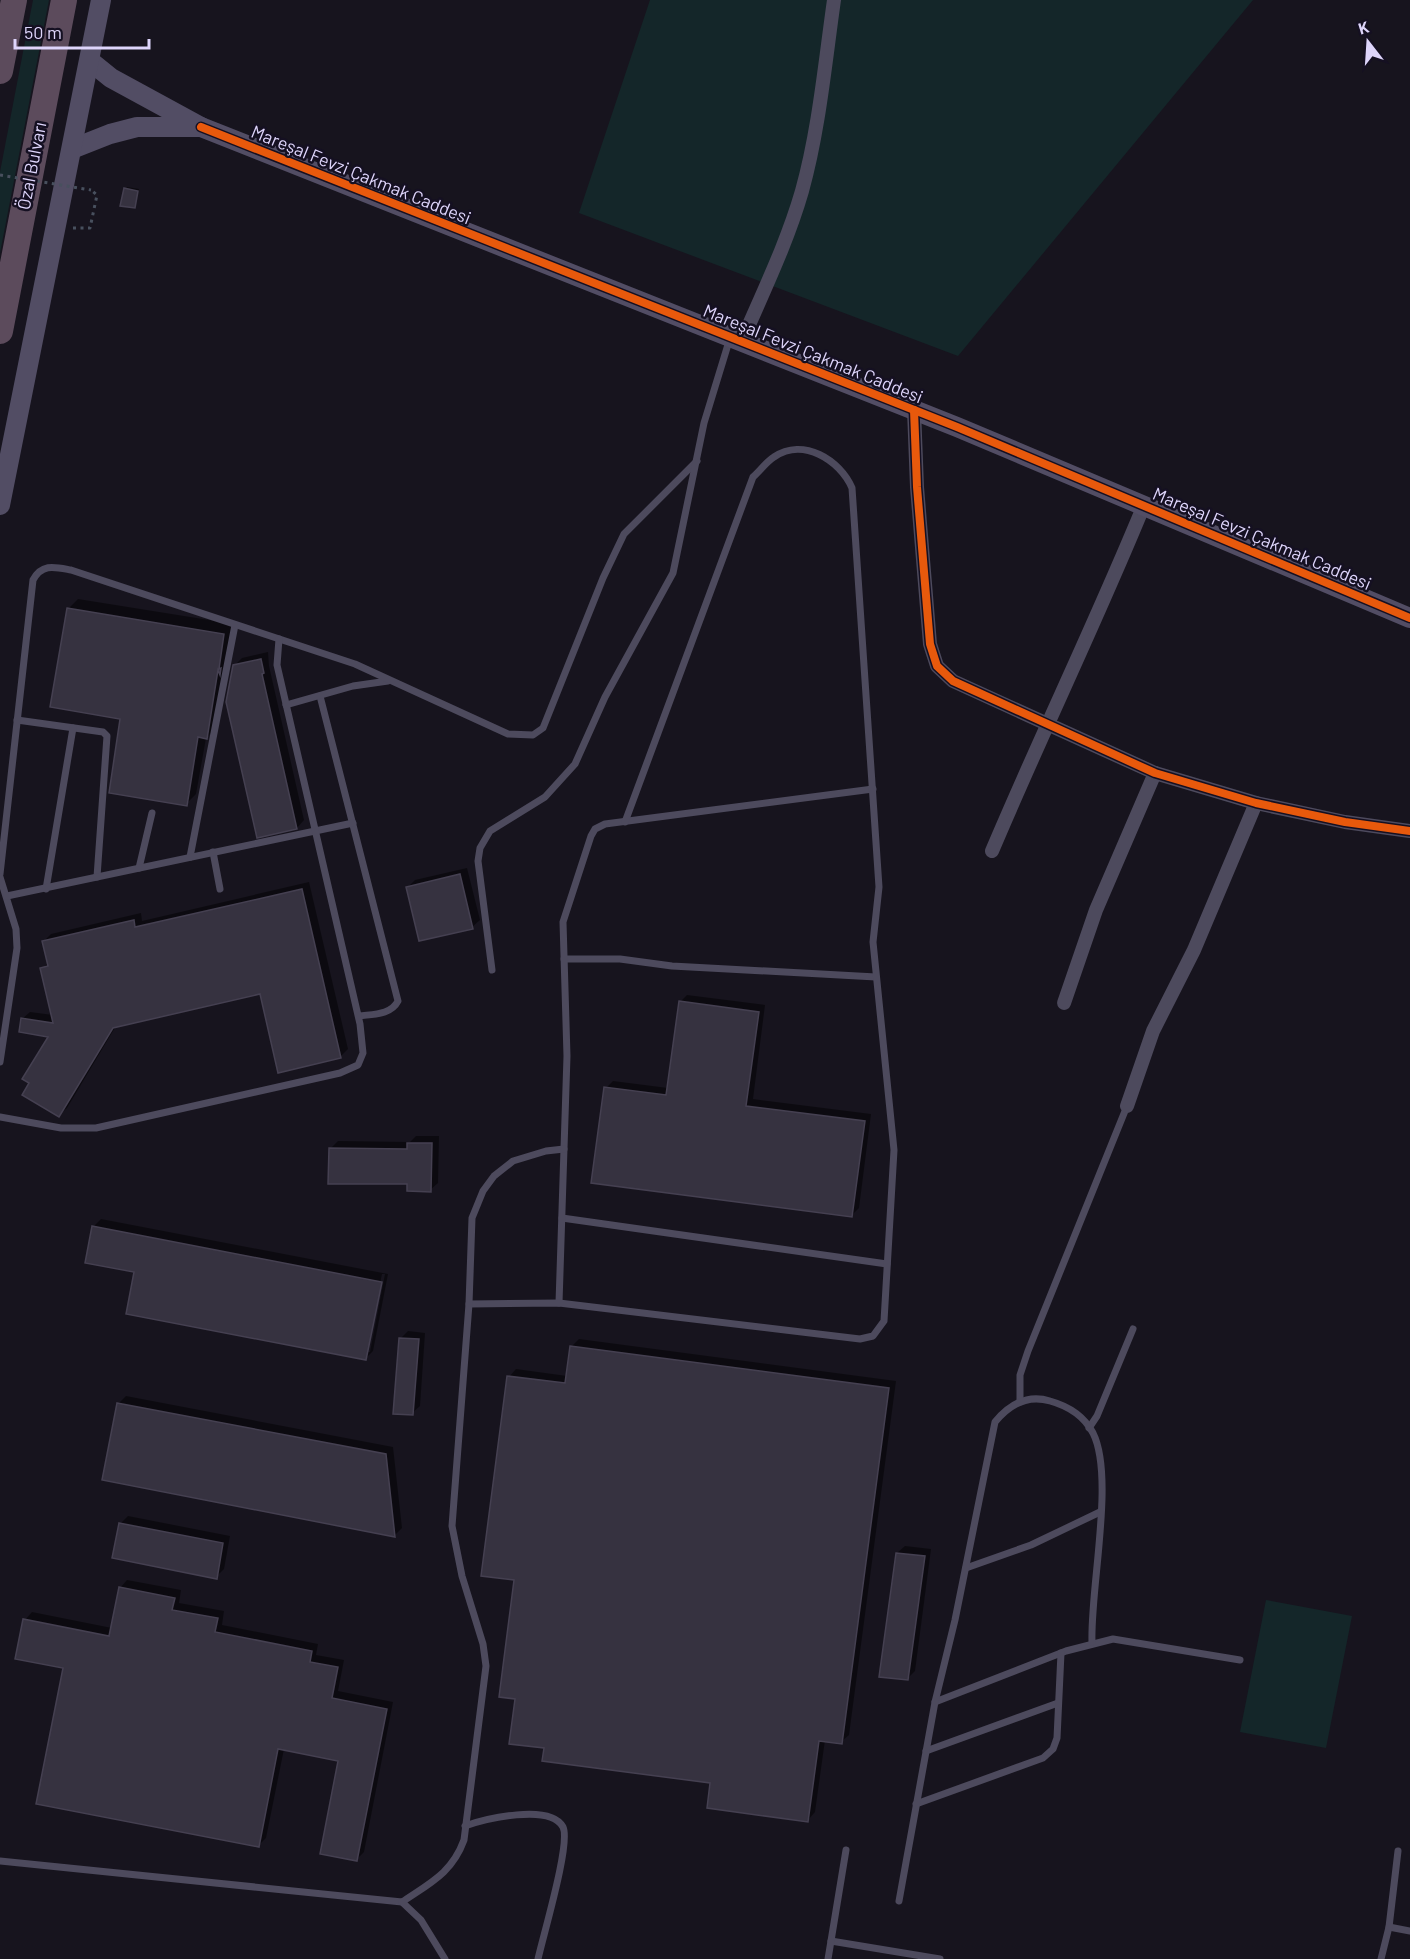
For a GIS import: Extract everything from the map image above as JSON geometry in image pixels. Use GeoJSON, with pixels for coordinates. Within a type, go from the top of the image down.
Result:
{"type":"FeatureCollection","features":[{"type":"Feature","properties":{"kind":"highway"},"geometry":{"type":"LineString","coordinates":[[0,71],[14,0]]}},
{"type":"Feature","properties":{"kind":"highway","name":"Özal Bulvarı"},"geometry":{"type":"LineString","coordinates":[[0,331],[64,0]]}},
{"type":"Feature","properties":{"kind":"street"},"geometry":{"type":"LineString","coordinates":[[0,505],[101,0]]}},
{"type":"Feature","properties":{"kind":"street"},"geometry":{"type":"LineString","coordinates":[[736,339],[778,258],[802,191],[818,109],[834,0]]}},
{"type":"Feature","properties":{"kind":"street","name":"Mareşal Fevzi Çakmak Caddesi"},"geometry":{"type":"LineString","coordinates":[[90,61],[131,90],[201,127],[914,410],[1410,618]]}},
{"type":"Feature","properties":{"kind":"street"},"geometry":{"type":"LineString","coordinates":[[72,149],[110,134],[137,127],[201,127]]}},
{"type":"Feature","properties":{"kind":"street"},"geometry":{"type":"LineString","coordinates":[[914,410],[930,644],[935,660],[953,681],[1045,725],[1155,773],[1256,802],[1345,822],[1410,831]]}},
{"type":"Feature","properties":{"kind":"street"},"geometry":{"type":"LineString","coordinates":[[992,851],[1045,725],[1108,592],[1144,505]]}},
{"type":"Feature","properties":{"kind":"street"},"geometry":{"type":"LineString","coordinates":[[1064,1003],[1101,898],[1155,773]]}},
{"type":"Feature","properties":{"kind":"street"},"geometry":{"type":"LineString","coordinates":[[1127,1106],[1153,1031],[1194,950],[1256,802]]}},
{"type":"Feature","properties":{"kind":"lane"},"geometry":{"type":"LineString","coordinates":[[492,970],[478,861],[480,848],[490,831],[545,796],[574,764],[605,697],[673,573],[704,423],[736,339]]}},
{"type":"Feature","properties":{"kind":"lane"},"geometry":{"type":"LineString","coordinates":[[469,1304],[559,1303],[860,1339],[873,1336],[884,1321],[894,1150],[873,942],[879,887],[873,789],[852,488],[844,472],[829,459],[813,451],[793,450],[774,457],[753,477],[625,822]]}},
{"type":"Feature","properties":{"kind":"lane"},"geometry":{"type":"LineString","coordinates":[[0,1062],[17,948],[16,929],[0,876],[33,580],[37,572],[50,567],[71,570],[356,664],[388,681],[508,734],[533,735],[543,728],[603,578],[624,534],[697,461]]}},
{"type":"Feature","properties":{"kind":"lane"},"geometry":{"type":"LineString","coordinates":[[190,856],[235,625]]}},
{"type":"Feature","properties":{"kind":"lane"},"geometry":{"type":"LineString","coordinates":[[0,1118],[60,1128],[96,1128],[340,1073],[358,1065],[363,1053],[359,1016],[277,665],[279,639]]}},
{"type":"Feature","properties":{"kind":"lane"},"geometry":{"type":"LineString","coordinates":[[286,705],[388,681]]}},
{"type":"Feature","properties":{"kind":"lane"},"geometry":{"type":"LineString","coordinates":[[320,696],[398,1001],[394,1008],[387,1012],[359,1016]]}},
{"type":"Feature","properties":{"kind":"lane"},"geometry":{"type":"LineString","coordinates":[[17,720],[103,732],[108,740],[97,878]]}},
{"type":"Feature","properties":{"kind":"lane"},"geometry":{"type":"LineString","coordinates":[[46,889],[73,728]]}},
{"type":"Feature","properties":{"kind":"lane"},"geometry":{"type":"LineString","coordinates":[[559,1303],[567,1056],[563,922],[591,836],[595,830],[605,824],[873,789]]}},
{"type":"Feature","properties":{"kind":"lane"},"geometry":{"type":"LineString","coordinates":[[139,868],[152,813]]}},
{"type":"Feature","properties":{"kind":"lane"},"geometry":{"type":"LineString","coordinates":[[5,897],[353,823]]}},
{"type":"Feature","properties":{"kind":"lane"},"geometry":{"type":"LineString","coordinates":[[213,852],[220,889]]}},
{"type":"Feature","properties":{"kind":"lane"},"geometry":{"type":"LineString","coordinates":[[564,959],[620,959],[672,966],[876,977]]}},
{"type":"Feature","properties":{"kind":"lane"},"geometry":{"type":"LineString","coordinates":[[1020,1402],[1020,1375],[1028,1351],[1127,1106]]}},
{"type":"Feature","properties":{"kind":"lane"},"geometry":{"type":"LineString","coordinates":[[402,1902],[449,1869],[458,1858],[465,1826],[486,1666],[483,1644],[462,1576],[452,1526],[469,1304],[472,1218],[483,1191],[494,1176],[513,1161],[546,1151],[564,1149]]}},
{"type":"Feature","properties":{"kind":"lane"},"geometry":{"type":"LineString","coordinates":[[562,1218],[887,1264]]}},
{"type":"Feature","properties":{"kind":"lane"},"geometry":{"type":"LineString","coordinates":[[1089,1428],[1097,1416],[1133,1329]]}},
{"type":"Feature","properties":{"kind":"lane"},"geometry":{"type":"LineString","coordinates":[[899,1901],[935,1702],[966,1568],[995,1422],[1005,1410],[1020,1402],[1047,1400],[1073,1410],[1089,1428],[1096,1443],[1102,1486],[1092,1603],[1092,1642]]}},
{"type":"Feature","properties":{"kind":"lane"},"geometry":{"type":"LineString","coordinates":[[966,1568],[1031,1545],[1100,1512]]}},
{"type":"Feature","properties":{"kind":"lane"},"geometry":{"type":"LineString","coordinates":[[935,1702],[1092,1642],[1125,1639],[1240,1660]]}},
{"type":"Feature","properties":{"kind":"lane"},"geometry":{"type":"LineString","coordinates":[[916,1804],[1043,1758],[1053,1749],[1057,1738],[1061,1653]]}},
{"type":"Feature","properties":{"kind":"lane"},"geometry":{"type":"LineString","coordinates":[[926,1751],[1058,1703]]}},
{"type":"Feature","properties":{"kind":"lane"},"geometry":{"type":"LineString","coordinates":[[465,1826],[489,1818],[514,1815],[548,1816],[562,1825],[565,1835],[560,1868],[538,1959]]}},
{"type":"Feature","properties":{"kind":"lane"},"geometry":{"type":"LineString","coordinates":[[828,1959],[846,1850]]}},
{"type":"Feature","properties":{"kind":"lane"},"geometry":{"type":"LineString","coordinates":[[1381,1959],[1389,1927],[1398,1851]]}},
{"type":"Feature","properties":{"kind":"lane"},"geometry":{"type":"LineString","coordinates":[[0,1861],[402,1902],[421,1920],[445,1959]]}},
{"type":"Feature","properties":{"kind":"lane"},"geometry":{"type":"LineString","coordinates":[[1389,1927],[1410,1931]]}},
{"type":"Feature","properties":{"kind":"lane"},"geometry":{"type":"LineString","coordinates":[[831,1941],[940,1959]]}},
{"type":"Feature","properties":{"kind":"path"},"geometry":{"type":"LineString","coordinates":[[0,175],[91,190],[97,195],[90,228],[56,229]]}},
{"type":"Feature","properties":{"kind":"shaded area"},"geometry":{"type":"Polygon","coordinates":[[[33,0],[49,0],[0,253],[0,172],[33,0]]]}},
{"type":"Feature","properties":{"kind":"shaded area"},"geometry":{"type":"Polygon","coordinates":[[[650,0],[1253,0],[958,356],[579,213],[650,0]]]}},
{"type":"Feature","properties":{"kind":"shaded area"},"geometry":{"type":"Polygon","coordinates":[[[1266,1600],[1352,1616],[1326,1748],[1240,1732],[1266,1600]]]}},
{"type":"Feature","properties":{"kind":"building"},"geometry":{"type":"Polygon","coordinates":[[[124,188],[138,191],[135,208],[120,206],[124,188]]]}},
{"type":"Feature","properties":{"kind":"building"},"geometry":{"type":"Polygon","coordinates":[[[67,608],[224,634],[220,675],[218,670],[207,739],[198,737],[187,806],[109,793],[120,719],[50,707],[67,608]]]}},
{"type":"Feature","properties":{"kind":"building"},"geometry":{"type":"Polygon","coordinates":[[[261,659],[264,673],[262,674],[297,829],[257,838],[226,702],[233,665],[261,659]]]}},
{"type":"Feature","properties":{"kind":"building"},"geometry":{"type":"Polygon","coordinates":[[[460,874],[473,929],[419,941],[406,887],[460,874]]]}},
{"type":"Feature","properties":{"kind":"building"},"geometry":{"type":"Polygon","coordinates":[[[302,889],[341,1058],[278,1073],[260,994],[113,1028],[59,1117],[22,1095],[29,1083],[22,1079],[48,1037],[19,1032],[21,1018],[53,1023],[40,968],[48,966],[42,941],[134,920],[135,927],[302,889]]]}},
{"type":"Feature","properties":{"kind":"building"},"geometry":{"type":"Polygon","coordinates":[[[679,1001],[759,1012],[746,1106],[865,1121],[852,1217],[591,1183],[604,1087],[666,1095],[679,1001]]]}},
{"type":"Feature","properties":{"kind":"building"},"geometry":{"type":"Polygon","coordinates":[[[407,1143],[432,1143],[431,1192],[407,1191],[407,1184],[328,1184],[329,1148],[407,1149],[407,1143]]]}},
{"type":"Feature","properties":{"kind":"building"},"geometry":{"type":"Polygon","coordinates":[[[92,1226],[382,1282],[366,1360],[126,1314],[134,1272],[85,1263],[92,1226]]]}},
{"type":"Feature","properties":{"kind":"building"},"geometry":{"type":"Polygon","coordinates":[[[399,1338],[419,1339],[413,1415],[393,1414],[399,1338]]]}},
{"type":"Feature","properties":{"kind":"building"},"geometry":{"type":"Polygon","coordinates":[[[570,1346],[889,1388],[842,1744],[819,1741],[808,1822],[707,1808],[710,1783],[542,1761],[544,1748],[509,1744],[515,1699],[499,1697],[514,1580],[481,1576],[507,1376],[565,1383],[570,1346]]]}},
{"type":"Feature","properties":{"kind":"building"},"geometry":{"type":"Polygon","coordinates":[[[117,1403],[386,1454],[395,1537],[102,1480],[117,1403]]]}},
{"type":"Feature","properties":{"kind":"building"},"geometry":{"type":"Polygon","coordinates":[[[119,1523],[223,1543],[217,1579],[112,1558],[119,1523]]]}},
{"type":"Feature","properties":{"kind":"building"},"geometry":{"type":"Polygon","coordinates":[[[896,1553],[925,1556],[908,1680],[879,1677],[896,1553]]]}},
{"type":"Feature","properties":{"kind":"building"},"geometry":{"type":"Polygon","coordinates":[[[119,1587],[175,1598],[172,1610],[218,1618],[215,1632],[312,1651],[310,1662],[338,1667],[332,1698],[387,1709],[357,1861],[320,1854],[338,1761],[278,1749],[259,1847],[36,1804],[63,1668],[15,1659],[23,1619],[109,1636],[119,1587]]]}},
{"type":"Feature","properties":{"kind":"cycle path"},"geometry":{"type":"LineString","coordinates":[[201,127],[957,427],[1410,618]]}},
{"type":"Feature","properties":{"kind":"cycle path"},"geometry":{"type":"LineString","coordinates":[[914,410],[917,487],[930,644],[937,666],[953,681],[1155,773],[1256,803],[1345,822],[1410,831]]}}]}
